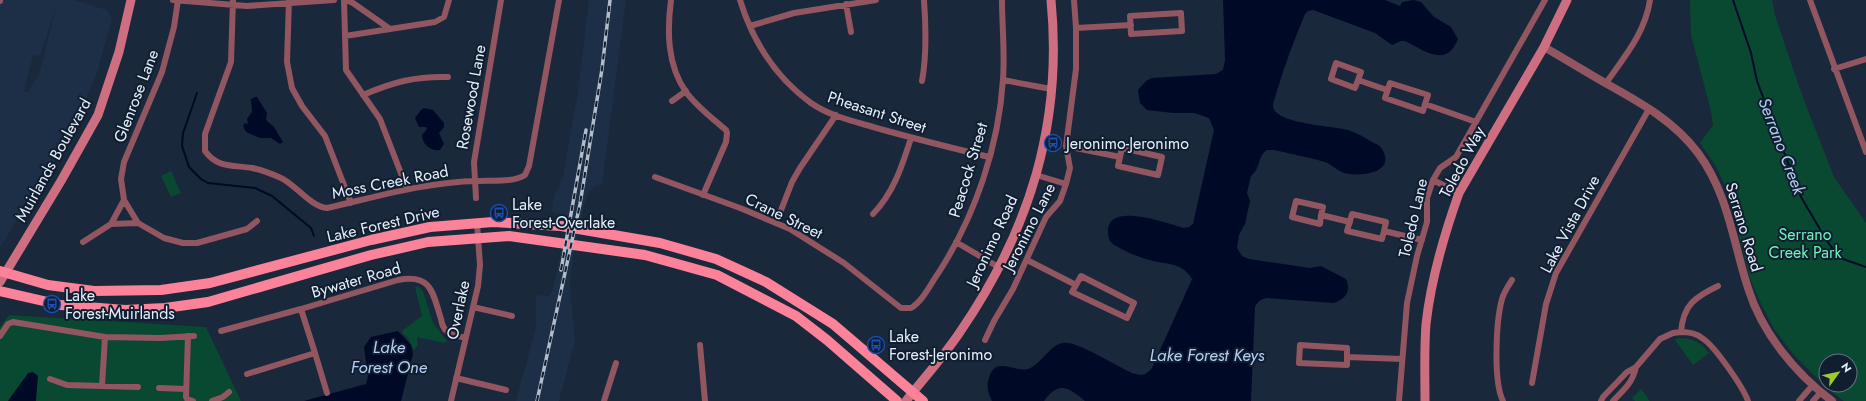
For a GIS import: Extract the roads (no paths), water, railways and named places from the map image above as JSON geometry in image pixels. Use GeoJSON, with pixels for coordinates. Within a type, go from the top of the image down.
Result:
{"type":"FeatureCollection","features":[{"type":"Feature","properties":{"kind":"main road","name":"Muirlands Boulevard"},"geometry":{"type":"LineString","coordinates":[[0,282],[3,272],[61,181],[98,115],[119,52],[131,0]]}},
{"type":"Feature","properties":{"kind":"main road","name":"Jeronimo Road"},"geometry":{"type":"LineString","coordinates":[[909,397],[959,334],[1000,268],[1022,220],[1036,175],[1052,89],[1054,56],[1051,0]]}},
{"type":"Feature","properties":{"kind":"main road","name":"Toledo Way"},"geometry":{"type":"LineString","coordinates":[[1425,401],[1425,352],[1429,302],[1439,257],[1459,193],[1544,47],[1567,0]]}},
{"type":"Feature","properties":{"kind":"main road","name":"Lake Forest Drive"},"geometry":{"type":"LineString","coordinates":[[3,272],[48,285],[94,291],[161,290],[210,283],[371,240],[430,227],[477,222],[562,226],[660,243],[716,259],[766,282],[833,324],[909,397],[922,401]]}},
{"type":"Feature","properties":{"kind":"main road","name":"Lake Forest Drive"},"geometry":{"type":"LineString","coordinates":[[0,291],[61,305],[125,310],[165,308],[208,302],[372,255],[428,242],[478,237],[509,236],[645,255],[717,275],[796,316],[827,340],[897,401]]}},
{"type":"Feature","properties":{"kind":"street"},"geometry":{"type":"LineString","coordinates":[[176,0],[233,3],[334,0]]}},
{"type":"Feature","properties":{"kind":"street","name":"Glenrose Lane"},"geometry":{"type":"LineString","coordinates":[[176,0],[174,27],[162,72],[124,162],[122,179],[124,200],[138,223],[164,238],[176,242],[196,243],[247,229],[257,221]]}},
{"type":"Feature","properties":{"kind":"street"},"geometry":{"type":"LineString","coordinates":[[390,29],[353,3],[345,0],[346,70],[380,119],[407,189]]}},
{"type":"Feature","properties":{"kind":"street"},"geometry":{"type":"LineString","coordinates":[[345,36],[440,21],[446,12],[449,0]]}},
{"type":"Feature","properties":{"kind":"street","name":"Rosewood Lane"},"geometry":{"type":"LineString","coordinates":[[476,198],[475,152],[501,0]]}},
{"type":"Feature","properties":{"kind":"street","name":"Moss Creek Road"},"geometry":{"type":"LineString","coordinates":[[233,3],[231,62],[205,134],[205,151],[215,162],[221,165],[261,170],[282,178],[323,208],[351,203],[407,189],[475,181],[515,180],[521,178],[528,171],[559,0]]}},
{"type":"Feature","properties":{"kind":"street"},"geometry":{"type":"LineString","coordinates":[[671,0],[669,18],[670,51],[679,77],[686,91],[713,120],[726,130],[727,133],[726,142],[703,195]]}},
{"type":"Feature","properties":{"kind":"street","name":"Pheasant Street"},"geometry":{"type":"LineString","coordinates":[[740,0],[750,26],[767,58],[784,79],[812,104],[836,115],[911,138],[989,157]]}},
{"type":"Feature","properties":{"kind":"street"},"geometry":{"type":"LineString","coordinates":[[750,26],[781,16],[876,0]]}},
{"type":"Feature","properties":{"kind":"street"},"geometry":{"type":"LineString","coordinates":[[922,81],[925,63],[926,24],[924,0]]}},
{"type":"Feature","properties":{"kind":"street","name":"Peacock Street"},"geometry":{"type":"LineString","coordinates":[[912,308],[921,299],[956,242],[978,191],[989,157],[995,131],[1003,80],[1002,0]]}},
{"type":"Feature","properties":{"kind":"street","name":"Jeronimo Lane"},"geometry":{"type":"LineString","coordinates":[[985,340],[1027,260],[1046,217],[1060,201],[1066,184],[1070,168],[1066,146],[1076,69],[1074,0]]}},
{"type":"Feature","properties":{"kind":"street","name":"Toledo Lane"},"geometry":{"type":"LineString","coordinates":[[1399,401],[1407,303],[1427,222],[1427,198],[1433,180],[1440,168],[1456,157],[1544,0]]}},
{"type":"Feature","properties":{"kind":"street"},"geometry":{"type":"LineString","coordinates":[[1606,83],[1636,40],[1645,24],[1650,0]]}},
{"type":"Feature","properties":{"kind":"street"},"geometry":{"type":"LineString","coordinates":[[1810,0],[1834,69],[1863,140],[1866,152]]}},
{"type":"Feature","properties":{"kind":"street"},"geometry":{"type":"LineString","coordinates":[[289,2],[287,62],[292,88],[302,106],[325,136],[351,203]]}},
{"type":"Feature","properties":{"kind":"street"},"geometry":{"type":"LineString","coordinates":[[846,4],[851,32]]}},
{"type":"Feature","properties":{"kind":"street"},"geometry":{"type":"LineString","coordinates":[[1181,13],[1182,31],[1131,34],[1131,25],[1130,16],[1181,13]]}},
{"type":"Feature","properties":{"kind":"street"},"geometry":{"type":"LineString","coordinates":[[1076,28],[1131,25]]}},
{"type":"Feature","properties":{"kind":"street","name":"Serrano Road"},"geometry":{"type":"LineString","coordinates":[[1544,47],[1649,108],[1662,117],[1689,142],[1714,178],[1724,203],[1753,303],[1782,352],[1812,386],[1818,390]]}},
{"type":"Feature","properties":{"kind":"street"},"geometry":{"type":"LineString","coordinates":[[1834,69],[1866,59]]}},
{"type":"Feature","properties":{"kind":"street"},"geometry":{"type":"LineString","coordinates":[[1336,63],[1361,72],[1358,80],[1355,88],[1331,79],[1336,63]]}},
{"type":"Feature","properties":{"kind":"street"},"geometry":{"type":"LineString","coordinates":[[363,95],[388,83],[432,77],[448,77]]}},
{"type":"Feature","properties":{"kind":"street"},"geometry":{"type":"LineString","coordinates":[[1003,80],[1052,89]]}},
{"type":"Feature","properties":{"kind":"street"},"geometry":{"type":"LineString","coordinates":[[1358,80],[1387,90]]}},
{"type":"Feature","properties":{"kind":"street"},"geometry":{"type":"LineString","coordinates":[[1390,82],[1428,95],[1425,104],[1422,111],[1385,98],[1390,82]]}},
{"type":"Feature","properties":{"kind":"street"},"geometry":{"type":"LineString","coordinates":[[672,101],[686,91]]}},
{"type":"Feature","properties":{"kind":"street"},"geometry":{"type":"LineString","coordinates":[[1425,104],[1476,122]]}},
{"type":"Feature","properties":{"kind":"street","name":"Lake Vista Drive"},"geometry":{"type":"LineString","coordinates":[[1532,383],[1546,304],[1556,273],[1649,108]]}},
{"type":"Feature","properties":{"kind":"street"},"geometry":{"type":"LineString","coordinates":[[776,223],[797,172],[836,115]]}},
{"type":"Feature","properties":{"kind":"street"},"geometry":{"type":"LineString","coordinates":[[873,214],[892,190],[911,138]]}},
{"type":"Feature","properties":{"kind":"street"},"geometry":{"type":"LineString","coordinates":[[1066,146],[1120,157]]}},
{"type":"Feature","properties":{"kind":"street"},"geometry":{"type":"LineString","coordinates":[[1122,148],[1162,157],[1158,175],[1118,166],[1120,157],[1122,148]]}},
{"type":"Feature","properties":{"kind":"street"},"geometry":{"type":"LineString","coordinates":[[1036,175],[1066,184]]}},
{"type":"Feature","properties":{"kind":"street","name":"Crane Street"},"geometry":{"type":"LineString","coordinates":[[655,177],[740,208],[790,229],[844,263],[900,308],[912,308]]}},
{"type":"Feature","properties":{"kind":"street"},"geometry":{"type":"LineString","coordinates":[[1433,180],[1459,193]]}},
{"type":"Feature","properties":{"kind":"street"},"geometry":{"type":"LineString","coordinates":[[83,242],[111,224],[124,200]]}},
{"type":"Feature","properties":{"kind":"street"},"geometry":{"type":"LineString","coordinates":[[1296,201],[1323,207],[1321,215],[1320,224],[1292,217],[1296,201]]}},
{"type":"Feature","properties":{"kind":"street"},"geometry":{"type":"LineString","coordinates":[[1352,214],[1386,222],[1384,231],[1382,239],[1348,231],[1352,214]]}},
{"type":"Feature","properties":{"kind":"street"},"geometry":{"type":"LineString","coordinates":[[1321,215],[1350,222]]}},
{"type":"Feature","properties":{"kind":"street","name":"Overlake"},"geometry":{"type":"LineString","coordinates":[[451,401],[479,277],[477,222]]}},
{"type":"Feature","properties":{"kind":"street"},"geometry":{"type":"LineString","coordinates":[[111,224],[138,223]]}},
{"type":"Feature","properties":{"kind":"street"},"geometry":{"type":"LineString","coordinates":[[1384,231],[1422,240]]}},
{"type":"Feature","properties":{"kind":"street"},"geometry":{"type":"LineString","coordinates":[[956,242],[1000,268]]}},
{"type":"Feature","properties":{"kind":"street"},"geometry":{"type":"LineString","coordinates":[[1027,260],[1076,285]]}},
{"type":"Feature","properties":{"kind":"street"},"geometry":{"type":"LineString","coordinates":[[1081,276],[1134,303],[1127,318],[1072,292],[1076,285],[1081,276]]}},
{"type":"Feature","properties":{"kind":"street","name":"Bywater Road"},"geometry":{"type":"LineString","coordinates":[[221,331],[398,280],[414,278],[423,281],[431,288],[445,329],[452,334],[465,338]]}},
{"type":"Feature","properties":{"kind":"street"},"geometry":{"type":"LineString","coordinates":[[1503,401],[1499,387],[1497,341],[1502,297],[1512,280]]}},
{"type":"Feature","properties":{"kind":"street"},"geometry":{"type":"LineString","coordinates":[[1681,332],[1683,315],[1689,305],[1708,291],[1718,286]]}},
{"type":"Feature","properties":{"kind":"street"},"geometry":{"type":"LineString","coordinates":[[473,307],[512,316]]}},
{"type":"Feature","properties":{"kind":"street"},"geometry":{"type":"LineString","coordinates":[[301,309],[327,393]]}},
{"type":"Feature","properties":{"kind":"street"},"geometry":{"type":"LineString","coordinates":[[0,336],[8,324],[13,322],[104,337],[160,338],[191,336],[186,399],[193,401]]}},
{"type":"Feature","properties":{"kind":"street"},"geometry":{"type":"LineString","coordinates":[[1601,401],[1602,397],[1627,372],[1636,367],[1660,339],[1673,333],[1681,332],[1697,335],[1706,341],[1743,391],[1748,401]]}},
{"type":"Feature","properties":{"kind":"street"},"geometry":{"type":"LineString","coordinates":[[102,386],[104,337]]}},
{"type":"Feature","properties":{"kind":"street"},"geometry":{"type":"LineString","coordinates":[[700,345],[705,401]]}},
{"type":"Feature","properties":{"kind":"street"},"geometry":{"type":"LineString","coordinates":[[1300,345],[1347,348],[1347,357],[1346,365],[1299,363],[1300,345]]}},
{"type":"Feature","properties":{"kind":"street"},"geometry":{"type":"LineString","coordinates":[[247,374],[315,353]]}},
{"type":"Feature","properties":{"kind":"street"},"geometry":{"type":"LineString","coordinates":[[1347,357],[1402,359]]}},
{"type":"Feature","properties":{"kind":"street"},"geometry":{"type":"LineString","coordinates":[[604,401],[616,363]]}},
{"type":"Feature","properties":{"kind":"street"},"geometry":{"type":"LineString","coordinates":[[1613,401],[1630,384],[1634,378],[1636,367]]}},
{"type":"Feature","properties":{"kind":"street"},"geometry":{"type":"LineString","coordinates":[[456,378],[506,390]]}},
{"type":"Feature","properties":{"kind":"street"},"geometry":{"type":"LineString","coordinates":[[50,379],[66,385],[138,387]]}},
{"type":"Feature","properties":{"kind":"street"},"geometry":{"type":"LineString","coordinates":[[1799,401],[1812,386]]}},
{"type":"Feature","properties":{"kind":"street"},"geometry":{"type":"LineString","coordinates":[[159,388],[186,389]]}},
{"type":"Feature","properties":{"kind":"street"},"geometry":{"type":"LineString","coordinates":[[212,401],[223,397],[229,392]]}},
{"type":"Feature","properties":{"kind":"street"},"geometry":{"type":"LineString","coordinates":[[1813,401],[1819,393]]}},
{"type":"Feature","properties":{"kind":"street","name":"Serrano Road"},"geometry":{"type":"LineString","coordinates":[[1821,393],[1832,401]]}},
{"type":"Feature","properties":{"kind":"water","name":"Lake Forest Keys"},"geometry":{"type":"Polygon","coordinates":[[[1223,0],[1385,0],[1400,6],[1402,2],[1414,0],[1421,2],[1434,17],[1451,27],[1458,39],[1453,48],[1447,53],[1434,55],[1405,41],[1392,45],[1375,33],[1313,10],[1308,11],[1305,14],[1289,54],[1274,100],[1273,106],[1276,112],[1283,117],[1293,120],[1348,130],[1357,134],[1380,146],[1385,157],[1385,163],[1382,168],[1370,173],[1349,174],[1342,172],[1325,162],[1274,150],[1267,150],[1251,176],[1247,193],[1250,201],[1245,224],[1239,235],[1237,248],[1242,256],[1249,259],[1310,268],[1321,266],[1346,279],[1348,288],[1346,295],[1341,300],[1333,303],[1267,298],[1259,302],[1255,307],[1251,401],[1085,401],[1069,390],[1059,388],[1049,394],[1044,401],[992,401],[988,384],[992,371],[996,367],[1006,366],[1023,370],[1028,369],[1057,345],[1062,343],[1068,343],[1082,348],[1135,374],[1145,374],[1152,368],[1192,279],[1188,273],[1178,266],[1152,261],[1134,255],[1113,244],[1108,233],[1110,223],[1117,218],[1127,216],[1152,219],[1184,228],[1193,224],[1214,130],[1209,118],[1194,113],[1173,113],[1147,110],[1140,103],[1138,90],[1146,81],[1152,78],[1216,74],[1223,70],[1225,60],[1223,0]]]}},
{"type":"Feature","properties":{"kind":"water"},"geometry":{"type":"Polygon","coordinates":[[[257,97],[267,113],[266,120],[274,127],[283,142],[280,144],[271,138],[260,138],[246,132],[243,126],[245,123],[248,124],[247,119],[252,112],[251,99],[257,97]]]}},
{"type":"Feature","properties":{"kind":"water"},"geometry":{"type":"Polygon","coordinates":[[[424,108],[433,110],[444,123],[444,127],[439,133],[444,144],[440,150],[430,149],[422,138],[422,135],[427,129],[426,127],[419,127],[415,118],[424,108]]]}},
{"type":"Feature","properties":{"kind":"water","name":"Lake Forest One"},"geometry":{"type":"Polygon","coordinates":[[[398,331],[411,345],[413,354],[401,401],[304,401],[366,384],[368,376],[364,347],[371,337],[398,331]]]}},
{"type":"Feature","properties":{"kind":"water"},"geometry":{"type":"Polygon","coordinates":[[[33,372],[38,376],[36,401],[8,401],[28,373],[33,372]]]}},
{"type":"Feature","properties":{"kind":"waterway","name":"Serrano Creek"},"geometry":{"type":"LineString","coordinates":[[1733,0],[1751,53],[1757,81],[1801,197],[1833,249],[1843,259],[1866,267]]}},
{"type":"Feature","properties":{"kind":"waterway"},"geometry":{"type":"LineString","coordinates":[[197,93],[183,133],[182,146],[189,167],[201,179],[208,183],[255,188],[272,196],[311,228],[314,236]]}},
{"type":"Feature","properties":{"kind":"railway"},"geometry":{"type":"LineString","coordinates":[[537,401],[580,204],[602,69],[610,0]]}},
{"type":"Feature","properties":{"kind":"railway"},"geometry":{"type":"LineString","coordinates":[[561,270],[586,130]]}},
{"type":"Feature","properties":{"kind":"place","name":"Jeronimo-Jeronimo"},"geometry":{"type":"Point","coordinates":[1053,143]}},
{"type":"Feature","properties":{"kind":"place","name":"Lake Forest-Overlake"},"geometry":{"type":"Point","coordinates":[499,213]}},
{"type":"Feature","properties":{"kind":"place","name":"Lake Forest-Muirlands"},"geometry":{"type":"Point","coordinates":[52,304]}},
{"type":"Feature","properties":{"kind":"place","name":"Lake Forest-Jeronimo"},"geometry":{"type":"Point","coordinates":[876,345]}},
{"type":"Feature","properties":{"kind":"park label","name":"Serrano Creek Park"},"geometry":{"type":"Point","coordinates":[1805,243]}}]}
